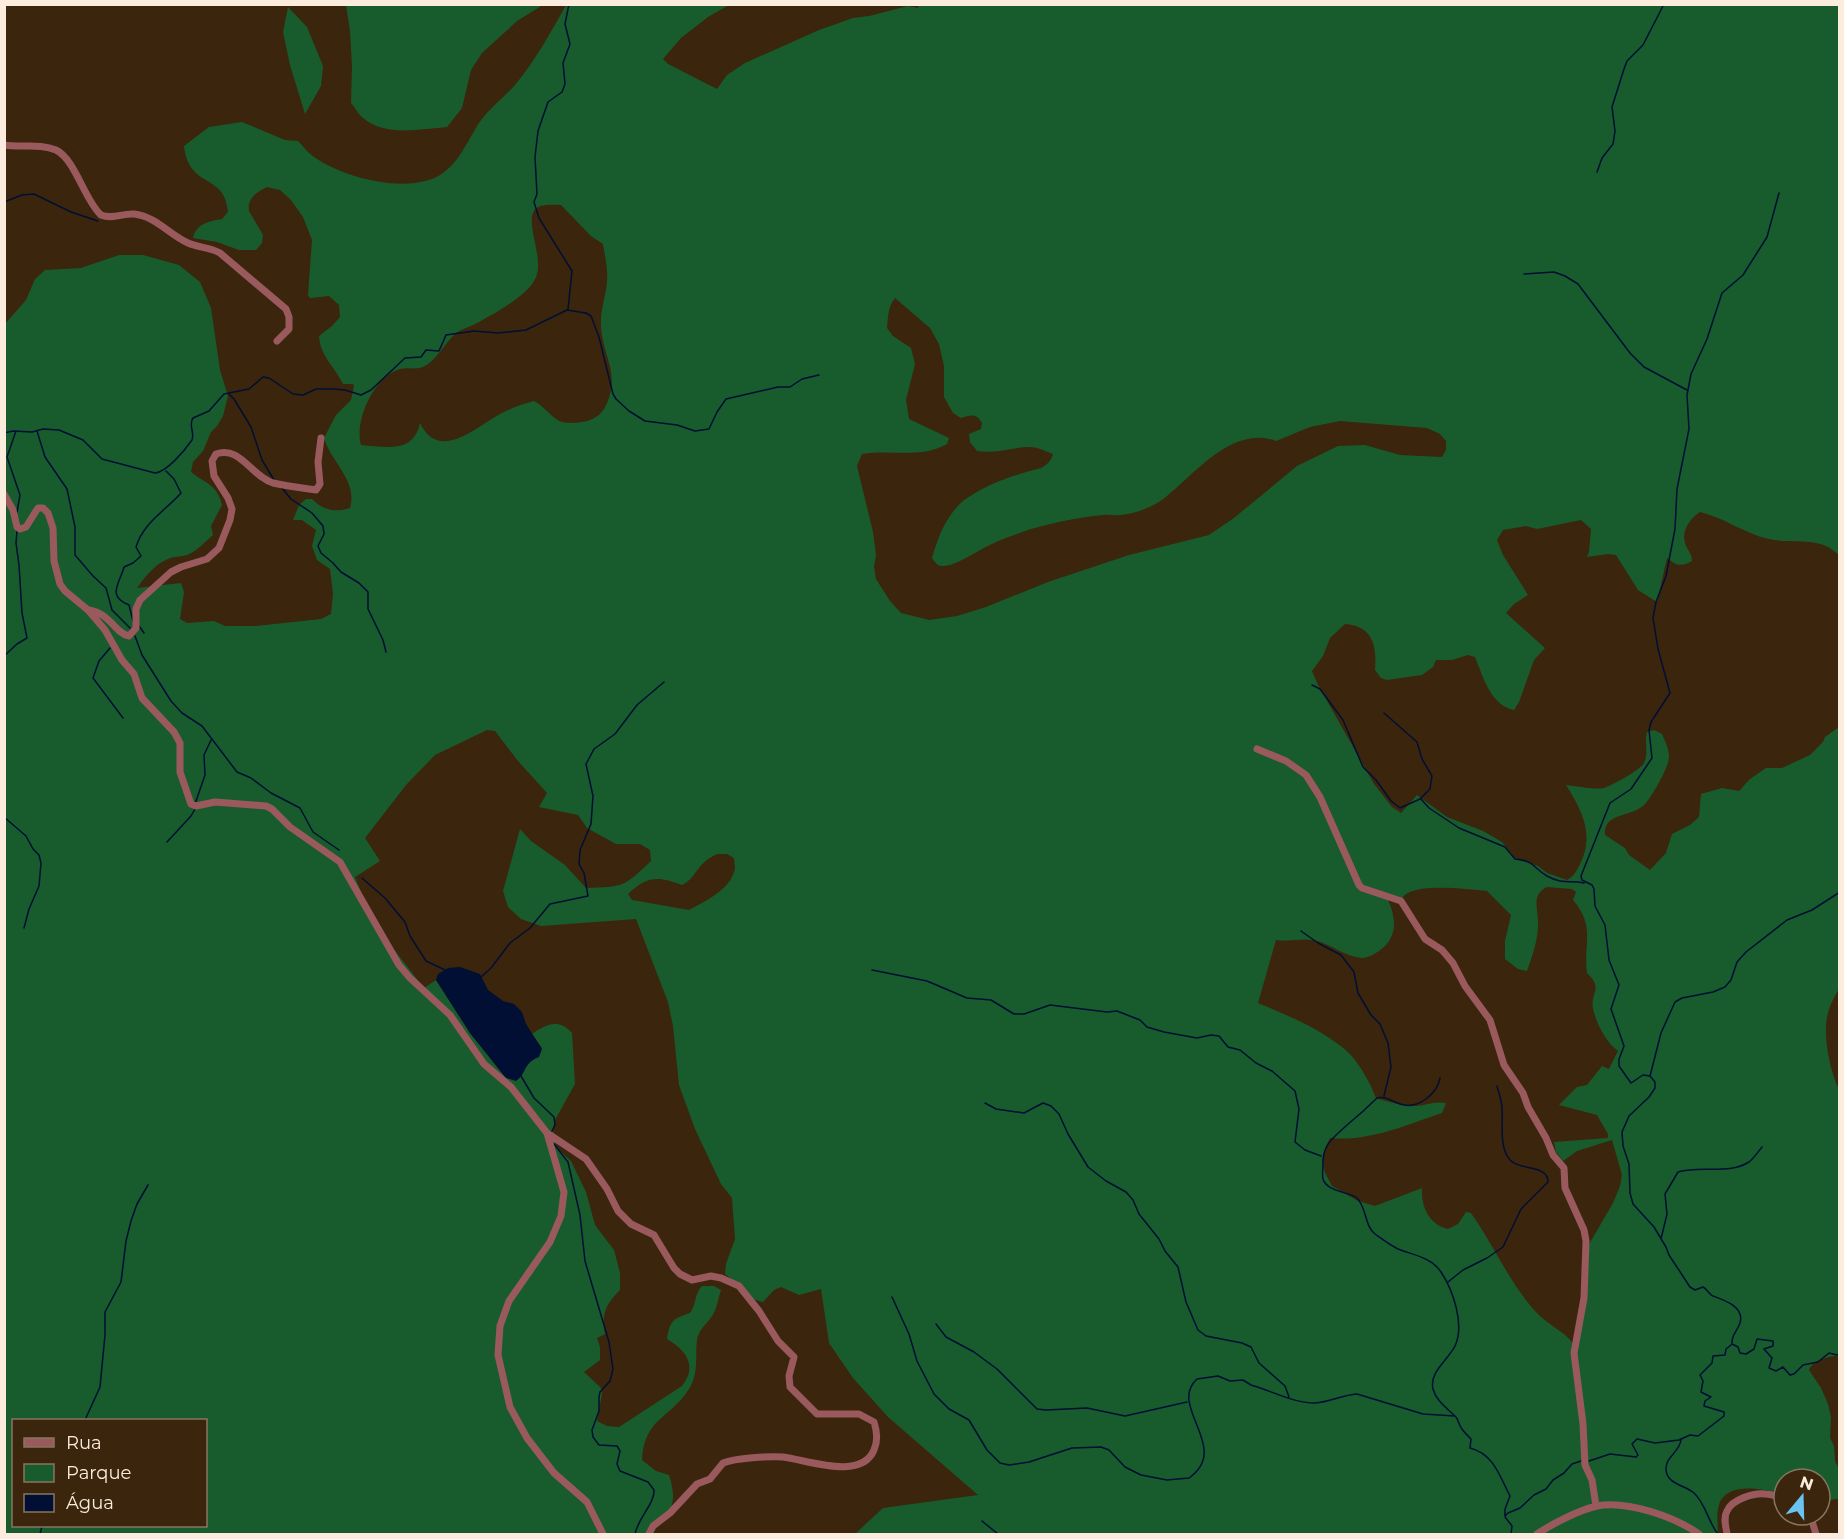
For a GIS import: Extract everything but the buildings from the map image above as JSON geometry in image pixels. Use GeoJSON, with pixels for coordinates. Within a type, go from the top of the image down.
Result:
{"type":"FeatureCollection","features":[{"type":"Feature","properties":{"kind":"street"},"geometry":{"type":"LineString","coordinates":[[4,145],[57,150],[71,167],[101,215],[109,218],[130,214],[138,215],[161,225],[185,242],[220,253],[286,309],[289,329],[277,341]]}},
{"type":"Feature","properties":{"kind":"street"},"geometry":{"type":"LineString","coordinates":[[88,610],[104,615],[123,634],[129,636],[136,628],[136,609],[140,600],[175,570],[202,562],[217,551],[230,520],[232,509],[214,476],[212,461],[216,454],[227,451],[234,454],[273,483],[316,490],[320,484],[318,462],[321,438]]}},
{"type":"Feature","properties":{"kind":"street"},"geometry":{"type":"LineString","coordinates":[[4,494],[10,501],[17,527],[20,529],[26,527],[35,510],[40,507],[46,510],[51,519],[54,561],[60,584],[71,598],[88,610],[105,630],[122,660],[134,674],[142,698],[168,724],[178,739],[180,771],[191,804],[196,807],[215,802],[266,806],[273,809],[290,827],[340,862],[399,965],[450,1015],[484,1064],[510,1087],[547,1133],[586,1159],[607,1189],[618,1211],[631,1224],[654,1235],[680,1274],[692,1280],[716,1276],[739,1286],[759,1311],[778,1341],[794,1357],[789,1376],[790,1387],[814,1412],[823,1415],[859,1414],[871,1420],[876,1427],[877,1442],[870,1458],[847,1467],[777,1457],[723,1463],[710,1479],[696,1486],[670,1513],[653,1526],[649,1534]]}},
{"type":"Feature","properties":{"kind":"street"},"geometry":{"type":"LineString","coordinates":[[1257,749],[1286,761],[1305,775],[1320,797],[1359,885],[1401,901],[1426,941],[1442,950],[1453,963],[1465,986],[1490,1020],[1504,1065],[1522,1093],[1553,1155],[1564,1168],[1565,1188],[1584,1230],[1586,1241],[1584,1298],[1574,1349],[1585,1462],[1592,1480],[1596,1506]]}},
{"type":"Feature","properties":{"kind":"street"},"geometry":{"type":"LineString","coordinates":[[547,1133],[564,1192],[561,1216],[550,1242],[509,1301],[498,1337],[498,1354],[510,1407],[527,1438],[554,1473],[587,1502],[603,1534]]}},
{"type":"Feature","properties":{"kind":"street"},"geometry":{"type":"LineString","coordinates":[[1727,1534],[1726,1512],[1734,1502],[1756,1494],[1772,1496]]}},
{"type":"Feature","properties":{"kind":"street"},"geometry":{"type":"LineString","coordinates":[[1537,1534],[1596,1506],[1620,1506],[1645,1511],[1683,1524],[1699,1534]]}},
{"type":"Feature","properties":{"kind":"green space"},"geometry":{"type":"Polygon","coordinates":[[[346,4],[543,5],[517,21],[482,53],[471,70],[462,108],[447,127],[392,130],[372,124],[361,116],[351,103],[352,66],[346,4]]]}},
{"type":"Feature","properties":{"kind":"green space"},"geometry":{"type":"Polygon","coordinates":[[[566,5],[729,5],[708,17],[681,38],[663,59],[668,64],[717,89],[727,75],[745,63],[819,30],[853,18],[908,6],[918,8],[919,5],[1839,5],[1839,555],[1823,545],[1760,537],[1700,512],[1690,521],[1684,534],[1692,561],[1679,565],[1667,558],[1657,602],[1638,590],[1616,555],[1587,557],[1591,529],[1581,520],[1537,529],[1526,526],[1503,530],[1497,540],[1503,555],[1528,595],[1514,604],[1506,613],[1545,648],[1534,660],[1514,710],[1506,707],[1493,696],[1475,657],[1468,655],[1452,660],[1436,660],[1433,667],[1422,675],[1387,680],[1381,678],[1375,670],[1374,645],[1367,633],[1362,629],[1345,624],[1330,638],[1323,656],[1312,671],[1374,784],[1392,807],[1401,813],[1417,795],[1447,817],[1483,831],[1502,842],[1515,858],[1567,880],[1575,872],[1584,855],[1586,834],[1582,815],[1566,785],[1604,788],[1632,773],[1644,763],[1647,732],[1654,730],[1662,734],[1669,754],[1666,768],[1643,806],[1613,819],[1608,823],[1605,835],[1625,848],[1629,855],[1650,870],[1666,853],[1672,834],[1690,825],[1699,817],[1701,794],[1722,788],[1739,791],[1750,779],[1766,768],[1782,768],[1810,755],[1825,737],[1839,727],[1840,987],[1829,1010],[1826,1031],[1830,1064],[1840,1091],[1840,1355],[1818,1361],[1809,1370],[1821,1388],[1831,1417],[1830,1438],[1839,1469],[1839,1510],[1838,1499],[1832,1500],[1832,1467],[1772,1467],[1772,1492],[1738,1489],[1723,1497],[1717,1516],[1718,1534],[855,1534],[883,1508],[978,1495],[888,1417],[853,1378],[829,1343],[821,1289],[799,1295],[781,1287],[774,1290],[763,1302],[752,1299],[744,1289],[725,1274],[735,1239],[732,1198],[721,1184],[695,1129],[679,1085],[673,1026],[668,1002],[636,919],[541,926],[521,919],[508,907],[503,891],[520,829],[531,841],[565,865],[586,888],[616,886],[628,881],[651,861],[650,850],[640,844],[616,844],[587,828],[578,815],[539,807],[547,793],[495,731],[487,730],[435,755],[406,785],[365,838],[380,861],[355,877],[382,934],[424,988],[436,980],[470,1033],[506,1078],[521,1077],[525,1068],[542,1048],[532,1034],[552,1024],[562,1025],[572,1033],[575,1084],[555,1120],[553,1129],[556,1147],[571,1161],[586,1192],[595,1225],[614,1250],[620,1273],[620,1290],[611,1300],[604,1315],[605,1334],[597,1338],[600,1360],[584,1372],[601,1388],[597,1421],[607,1426],[619,1427],[682,1386],[689,1372],[688,1359],[680,1348],[667,1339],[669,1328],[676,1319],[690,1313],[702,1286],[714,1286],[721,1290],[714,1313],[698,1336],[692,1383],[682,1399],[653,1427],[644,1446],[642,1460],[656,1471],[669,1475],[673,1497],[669,1513],[653,1534],[5,1534],[4,325],[26,300],[35,279],[45,270],[81,268],[119,255],[143,255],[179,265],[200,282],[211,308],[220,370],[228,396],[223,416],[211,432],[203,451],[193,462],[191,472],[214,488],[222,505],[211,526],[213,535],[191,553],[163,561],[147,575],[137,588],[181,583],[184,592],[180,619],[187,623],[214,621],[225,626],[256,626],[321,619],[331,614],[333,594],[330,569],[317,560],[312,546],[316,530],[302,520],[293,520],[299,505],[306,499],[312,499],[320,506],[330,510],[350,508],[351,498],[347,480],[324,438],[336,415],[351,400],[354,386],[343,384],[320,343],[319,336],[340,317],[339,305],[329,296],[310,298],[308,295],[312,240],[303,217],[291,200],[280,190],[267,187],[251,199],[249,211],[263,235],[262,243],[256,250],[239,250],[217,242],[193,238],[200,226],[222,219],[228,212],[221,191],[193,169],[187,160],[184,146],[209,127],[242,122],[285,140],[298,141],[312,155],[342,172],[378,182],[396,184],[430,180],[450,167],[462,152],[480,121],[515,85],[566,5]],[[561,205],[538,207],[533,212],[532,220],[537,251],[537,272],[530,287],[499,311],[457,333],[428,364],[420,368],[400,369],[382,380],[363,412],[360,424],[361,445],[389,447],[405,444],[417,433],[420,423],[428,435],[438,441],[449,441],[472,431],[508,410],[534,401],[555,419],[566,423],[577,423],[597,417],[607,403],[612,383],[601,327],[607,276],[606,262],[603,244],[591,236],[561,205]],[[895,298],[889,312],[887,328],[893,336],[911,348],[915,364],[906,400],[909,419],[949,438],[947,444],[927,451],[862,454],[857,466],[873,532],[876,579],[901,613],[929,620],[957,616],[1129,555],[1209,535],[1234,518],[1297,466],[1338,446],[1365,445],[1400,455],[1442,457],[1446,450],[1446,441],[1440,434],[1427,428],[1340,421],[1310,427],[1276,441],[1260,438],[1245,439],[1217,453],[1167,496],[1146,508],[1127,514],[1083,517],[1041,526],[987,546],[954,564],[940,566],[932,558],[937,542],[943,527],[963,501],[992,484],[1043,467],[1050,461],[1053,454],[1030,447],[991,452],[977,451],[970,442],[969,434],[981,429],[982,423],[975,416],[961,418],[953,413],[944,397],[944,366],[939,344],[930,328],[895,298]],[[717,854],[704,862],[682,885],[653,879],[641,884],[628,894],[632,900],[689,910],[709,899],[727,884],[735,867],[734,858],[727,854],[717,854]],[[1547,887],[1542,890],[1537,899],[1537,937],[1527,971],[1518,969],[1505,959],[1505,941],[1511,915],[1487,891],[1424,889],[1407,893],[1401,900],[1385,893],[1394,924],[1391,938],[1386,945],[1369,957],[1362,958],[1313,940],[1276,940],[1258,1003],[1313,1028],[1342,1047],[1353,1057],[1376,1098],[1411,1106],[1446,1103],[1442,1113],[1387,1132],[1345,1139],[1330,1138],[1325,1148],[1323,1163],[1325,1173],[1332,1186],[1358,1201],[1375,1206],[1422,1188],[1423,1202],[1431,1219],[1441,1227],[1448,1229],[1458,1224],[1466,1212],[1471,1213],[1526,1300],[1539,1316],[1566,1336],[1574,1345],[1588,1246],[1613,1203],[1622,1175],[1612,1140],[1577,1151],[1563,1161],[1556,1152],[1554,1142],[1608,1138],[1608,1134],[1597,1115],[1559,1105],[1577,1087],[1587,1085],[1602,1066],[1609,1069],[1618,1051],[1602,1033],[1593,1009],[1596,987],[1587,973],[1586,927],[1580,910],[1573,900],[1576,892],[1572,889],[1547,887]]]}},
{"type":"Feature","properties":{"kind":"green space"},"geometry":{"type":"Polygon","coordinates":[[[288,7],[307,27],[323,66],[321,86],[305,114],[283,32],[288,7]]]}},
{"type":"Feature","properties":{"kind":"water"},"geometry":{"type":"Polygon","coordinates":[[[460,967],[480,974],[488,990],[503,1001],[514,1004],[522,1012],[526,1024],[542,1049],[539,1057],[527,1065],[516,1081],[506,1078],[470,1033],[436,980],[438,974],[448,968],[460,967]]]}},
{"type":"Feature","properties":{"kind":"waterway"},"geometry":{"type":"LineString","coordinates":[[568,309],[572,271],[539,218],[534,202],[537,194],[535,157],[538,131],[548,102],[562,92],[565,84],[563,63],[570,44],[565,24],[569,4]]}},
{"type":"Feature","properties":{"kind":"waterway"},"geometry":{"type":"LineString","coordinates":[[1597,172],[1602,158],[1613,144],[1615,131],[1612,107],[1627,61],[1643,45],[1664,4]]}},
{"type":"Feature","properties":{"kind":"waterway"},"geometry":{"type":"LineString","coordinates":[[1650,1076],[1643,1075],[1631,1083],[1619,1066],[1624,1046],[1611,1009],[1619,985],[1609,960],[1605,925],[1595,906],[1594,889],[1592,885],[1582,880],[1581,876],[1610,803],[1631,789],[1652,758],[1649,730],[1651,722],[1670,693],[1658,649],[1653,618],[1656,602],[1666,576],[1675,529],[1677,489],[1689,429],[1687,395],[1691,374],[1707,339],[1722,293],[1743,275],[1767,237],[1779,193]]}},
{"type":"Feature","properties":{"kind":"waterway"},"geometry":{"type":"LineString","coordinates":[[4,202],[22,195],[34,194],[71,212],[98,221]]}},
{"type":"Feature","properties":{"kind":"waterway"},"geometry":{"type":"LineString","coordinates":[[1524,274],[1554,272],[1578,284],[1630,353],[1644,367],[1687,390]]}},
{"type":"Feature","properties":{"kind":"waterway"},"geometry":{"type":"LineString","coordinates":[[4,433],[32,432],[43,429],[59,430],[83,440],[102,459],[155,473],[160,472],[170,465],[192,440],[193,418],[209,411],[224,394],[249,389],[263,377],[269,378],[293,394],[303,395],[316,389],[334,389],[361,395],[371,390],[405,358],[421,357],[426,350],[439,351],[446,335],[474,331],[498,333],[526,330],[567,310],[591,316],[599,337],[613,394],[629,411],[645,421],[677,425],[695,431],[709,429],[726,399],[778,387],[790,387],[802,379],[819,375]]}},
{"type":"Feature","properties":{"kind":"waterway"},"geometry":{"type":"LineString","coordinates":[[228,393],[251,427],[262,460],[274,480]]}},
{"type":"Feature","properties":{"kind":"waterway"},"geometry":{"type":"LineString","coordinates":[[16,431],[7,457],[20,495],[17,512]]}},
{"type":"Feature","properties":{"kind":"waterway"},"geometry":{"type":"LineString","coordinates":[[37,431],[45,457],[67,489],[75,527],[75,555],[106,588],[112,610],[131,629]]}},
{"type":"Feature","properties":{"kind":"waterway"},"geometry":{"type":"LineString","coordinates":[[133,621],[129,605],[118,598],[116,589],[124,567],[141,556],[136,547],[144,531],[181,493],[174,479],[166,471]]}},
{"type":"Feature","properties":{"kind":"waterway"},"geometry":{"type":"LineString","coordinates":[[282,488],[291,499],[312,513],[323,526],[324,534],[318,546],[321,553],[341,572],[359,583],[368,592],[368,609],[383,640],[386,652]]}},
{"type":"Feature","properties":{"kind":"waterway"},"geometry":{"type":"LineString","coordinates":[[4,656],[27,638],[22,613],[17,531]]}},
{"type":"Feature","properties":{"kind":"waterway"},"geometry":{"type":"LineString","coordinates":[[139,626],[144,633]]}},
{"type":"Feature","properties":{"kind":"waterway"},"geometry":{"type":"LineString","coordinates":[[135,636],[142,655],[171,701],[182,713],[202,726],[237,772],[300,808],[313,832],[339,850]]}},
{"type":"Feature","properties":{"kind":"waterway"},"geometry":{"type":"LineString","coordinates":[[110,648],[99,661],[93,678],[123,718]]}},
{"type":"Feature","properties":{"kind":"waterway"},"geometry":{"type":"LineString","coordinates":[[480,978],[491,968],[510,943],[530,928],[550,904],[588,896],[584,873],[579,864],[580,850],[591,824],[593,796],[586,764],[594,749],[615,734],[637,705],[664,682]]}},
{"type":"Feature","properties":{"kind":"waterway"},"geometry":{"type":"LineString","coordinates":[[1312,685],[1320,689],[1343,720],[1363,767],[1391,801],[1400,808],[1420,799],[1430,789],[1432,776],[1422,759],[1417,742],[1384,713]]}},
{"type":"Feature","properties":{"kind":"waterway"},"geometry":{"type":"LineString","coordinates":[[195,804],[205,775],[204,755],[211,740]]}},
{"type":"Feature","properties":{"kind":"waterway"},"geometry":{"type":"LineString","coordinates":[[1421,799],[1429,808],[1459,828],[1505,847],[1515,859],[1530,863],[1547,876],[1562,881],[1584,883]]}},
{"type":"Feature","properties":{"kind":"waterway"},"geometry":{"type":"LineString","coordinates":[[167,842],[195,809]]}},
{"type":"Feature","properties":{"kind":"waterway"},"geometry":{"type":"LineString","coordinates":[[4,817],[26,836],[39,855],[41,863],[39,886],[24,928]]}},
{"type":"Feature","properties":{"kind":"waterway"},"geometry":{"type":"LineString","coordinates":[[362,878],[385,898],[405,922],[410,936],[426,961],[445,970]]}},
{"type":"Feature","properties":{"kind":"waterway"},"geometry":{"type":"LineString","coordinates":[[1732,1344],[1732,1338],[1741,1317],[1737,1308],[1712,1295],[1703,1287],[1695,1290],[1690,1287],[1654,1227],[1633,1204],[1630,1193],[1629,1164],[1623,1146],[1622,1132],[1629,1116],[1655,1088],[1655,1082],[1650,1076],[1661,1033],[1675,1002],[1682,998],[1713,992],[1725,987],[1731,980],[1737,962],[1746,952],[1787,920],[1812,910],[1840,892]]}},
{"type":"Feature","properties":{"kind":"waterway"},"geometry":{"type":"LineString","coordinates":[[1301,931],[1341,955],[1354,972],[1358,993],[1371,1015],[1380,1024],[1388,1043],[1391,1067],[1384,1096]]}},
{"type":"Feature","properties":{"kind":"waterway"},"geometry":{"type":"LineString","coordinates":[[872,970],[927,981],[967,998],[991,1000],[1014,1014],[1024,1014],[1050,1005],[1107,1012],[1117,1011],[1140,1020],[1147,1027],[1164,1032],[1197,1038],[1219,1036],[1228,1047],[1240,1050],[1256,1063],[1272,1071],[1295,1091],[1299,1109],[1295,1142],[1305,1150],[1321,1156]]}},
{"type":"Feature","properties":{"kind":"waterway"},"geometry":{"type":"LineString","coordinates":[[521,1076],[534,1098],[554,1117],[555,1125],[551,1133]]}},
{"type":"Feature","properties":{"kind":"waterway"},"geometry":{"type":"LineString","coordinates":[[1440,1078],[1435,1090],[1420,1103],[1407,1105],[1386,1098],[1377,1098],[1329,1142],[1323,1158],[1323,1179],[1329,1187],[1357,1198],[1375,1234],[1398,1249],[1432,1263],[1445,1279],[1456,1308],[1458,1338],[1452,1351],[1436,1372],[1433,1389],[1439,1401],[1456,1417],[1461,1428],[1471,1439],[1470,1448],[1485,1455],[1499,1474],[1510,1496],[1505,1516]]}},
{"type":"Feature","properties":{"kind":"waterway"},"geometry":{"type":"LineString","coordinates":[[1448,1282],[1463,1270],[1503,1247],[1521,1209],[1548,1182],[1547,1176],[1539,1170],[1520,1166],[1510,1160],[1507,1155],[1503,1143],[1502,1103],[1497,1086]]}},
{"type":"Feature","properties":{"kind":"waterway"},"geometry":{"type":"LineString","coordinates":[[985,1103],[996,1109],[1024,1113],[1043,1103],[1051,1106],[1059,1114],[1088,1167],[1106,1181],[1126,1192],[1133,1200],[1139,1214],[1178,1267],[1186,1302],[1198,1330],[1206,1336],[1251,1347],[1259,1363],[1285,1386],[1289,1397]]}},
{"type":"Feature","properties":{"kind":"waterway"},"geometry":{"type":"LineString","coordinates":[[554,1144],[568,1162],[580,1215],[585,1261],[609,1342],[613,1369],[610,1381],[600,1392],[599,1411],[592,1430],[593,1437],[599,1445],[617,1446],[620,1451],[617,1464],[620,1471],[648,1482],[654,1490],[652,1500],[635,1534]]}},
{"type":"Feature","properties":{"kind":"waterway"},"geometry":{"type":"LineString","coordinates":[[1661,1239],[1667,1214],[1665,1194],[1678,1172],[1741,1166],[1749,1162],[1762,1147]]}},
{"type":"Feature","properties":{"kind":"waterway"},"geometry":{"type":"LineString","coordinates":[[85,1419],[100,1387],[105,1312],[121,1282],[131,1221],[137,1204],[148,1185]]}},
{"type":"Feature","properties":{"kind":"waterway"},"geometry":{"type":"LineString","coordinates":[[892,1297],[909,1334],[917,1361],[934,1394],[949,1409],[969,1420],[987,1450],[1000,1463],[1009,1465],[1029,1462],[1072,1448],[1101,1447],[1109,1450],[1125,1467],[1141,1475],[1167,1480],[1189,1478],[1200,1466],[1204,1454],[1203,1441],[1189,1402],[1190,1390],[1197,1379],[1218,1376],[1230,1381],[1243,1380],[1251,1385],[1299,1401],[1315,1403],[1357,1394],[1423,1414],[1455,1416]]}},
{"type":"Feature","properties":{"kind":"waterway"},"geometry":{"type":"LineString","coordinates":[[936,1324],[946,1337],[974,1352],[997,1369],[1037,1409],[1087,1408],[1125,1416],[1187,1402]]}},
{"type":"Feature","properties":{"kind":"waterway"},"geometry":{"type":"LineString","coordinates":[[1732,1344],[1738,1347],[1740,1353],[1746,1354],[1754,1349],[1757,1339],[1773,1341],[1773,1346],[1764,1349],[1772,1358],[1769,1368],[1776,1371],[1783,1367],[1790,1375],[1803,1365],[1818,1362],[1829,1353],[1837,1355],[1840,1353]]}},
{"type":"Feature","properties":{"kind":"waterway"},"geometry":{"type":"LineString","coordinates":[[1589,1461],[1610,1454],[1636,1457],[1638,1455],[1632,1444],[1637,1439],[1655,1443],[1679,1440],[1690,1435],[1698,1436],[1724,1416],[1724,1412],[1704,1406],[1705,1401],[1711,1397],[1701,1392],[1703,1381],[1700,1375],[1712,1363],[1713,1356],[1725,1355],[1726,1349],[1731,1345]]}},
{"type":"Feature","properties":{"kind":"waterway"},"geometry":{"type":"LineString","coordinates":[[1681,1440],[1668,1461],[1667,1474],[1672,1481],[1698,1497],[1718,1534]]}},
{"type":"Feature","properties":{"kind":"waterway"},"geometry":{"type":"LineString","coordinates":[[1505,1516],[1546,1489],[1572,1464],[1581,1461]]}},
{"type":"Feature","properties":{"kind":"waterway"},"geometry":{"type":"LineString","coordinates":[[1505,1517],[1512,1526],[1511,1534]]}},
{"type":"Feature","properties":{"kind":"waterway"},"geometry":{"type":"LineString","coordinates":[[982,1521],[998,1534]]}},
{"type":"Feature","properties":{"kind":"waterway"},"geometry":{"type":"LineString","coordinates":[[40,1534],[42,1527]]}}]}
